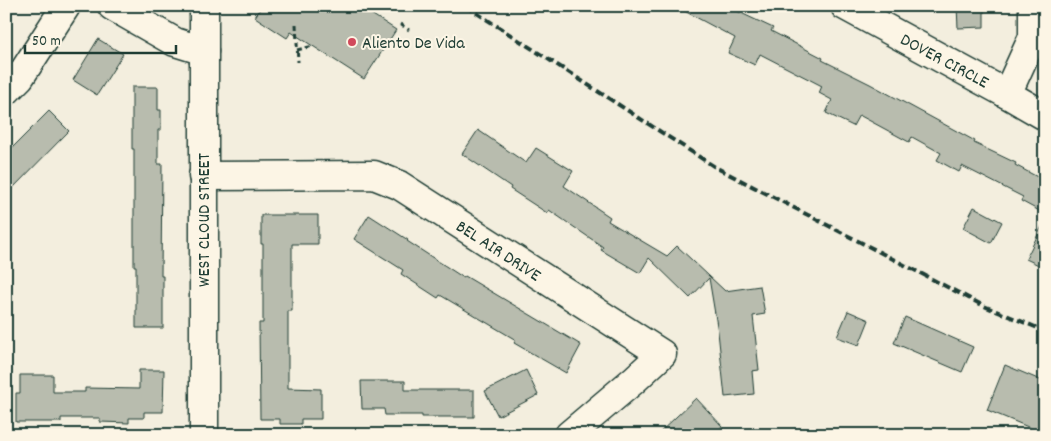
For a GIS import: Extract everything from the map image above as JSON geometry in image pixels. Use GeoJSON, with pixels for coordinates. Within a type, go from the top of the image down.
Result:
{"type":"FeatureCollection","features":[{"type":"Feature","properties":{"kind":"street"},"geometry":{"type":"LineString","coordinates":[[6,91],[20,77],[66,6]]}},
{"type":"Feature","properties":{"kind":"street"},"geometry":{"type":"LineString","coordinates":[[112,6],[175,42],[204,50]]}},
{"type":"Feature","properties":{"kind":"street","name":"WEST CLOUD STREET"},"geometry":{"type":"LineString","coordinates":[[204,6],[204,435]]}},
{"type":"Feature","properties":{"kind":"street","name":"DOVER CIRCLE"},"geometry":{"type":"LineString","coordinates":[[845,6],[1045,116]]}},
{"type":"Feature","properties":{"kind":"street"},"geometry":{"type":"LineString","coordinates":[[1007,94],[1033,37],[1033,6]]}},
{"type":"Feature","properties":{"kind":"street","name":"BEL AIR DRIVE"},"geometry":{"type":"LineString","coordinates":[[203,176],[374,175],[399,185],[662,354],[569,435]]}},
{"type":"Feature","properties":{"kind":"path"},"geometry":{"type":"LineString","coordinates":[[296,24],[298,62]]}},
{"type":"Feature","properties":{"kind":"path"},"geometry":{"type":"LineString","coordinates":[[400,24],[409,30]]}},
{"type":"Feature","properties":{"kind":"path"},"geometry":{"type":"LineString","coordinates":[[297,50],[313,46]]}},
{"type":"Feature","properties":{"kind":"building","name":"Aliento De Vida"},"geometry":{"type":"Polygon","coordinates":[[[262,6],[359,6],[396,30],[364,79],[291,32],[287,38],[255,17],[262,6]]]}},
{"type":"Feature","properties":{"kind":"building"},"geometry":{"type":"Polygon","coordinates":[[[675,6],[726,6],[773,28],[771,31],[823,58],[822,60],[975,141],[974,143],[1016,163],[1015,165],[1045,181],[1045,214],[1021,201],[1023,197],[962,166],[959,172],[937,160],[941,153],[912,137],[909,142],[859,115],[853,126],[826,113],[832,100],[819,93],[822,86],[760,54],[755,65],[728,53],[735,38],[675,6]]]}},
{"type":"Feature","properties":{"kind":"building"},"geometry":{"type":"Polygon","coordinates":[[[957,6],[984,6],[984,27],[958,28],[957,6]]]}},
{"type":"Feature","properties":{"kind":"building"},"geometry":{"type":"Polygon","coordinates":[[[98,39],[123,54],[97,95],[73,80],[98,39]]]}},
{"type":"Feature","properties":{"kind":"building"},"geometry":{"type":"Polygon","coordinates":[[[132,87],[158,87],[158,110],[161,110],[161,130],[158,130],[158,164],[162,164],[161,276],[163,276],[163,328],[136,328],[132,87]]]}},
{"type":"Feature","properties":{"kind":"building"},"geometry":{"type":"Polygon","coordinates":[[[49,111],[69,131],[6,195],[6,154],[49,111]]]}},
{"type":"Feature","properties":{"kind":"building"},"geometry":{"type":"Polygon","coordinates":[[[478,130],[526,163],[536,148],[573,171],[564,186],[610,217],[608,221],[667,256],[677,246],[725,291],[760,286],[765,314],[753,316],[759,370],[752,371],[754,394],[725,397],[718,332],[709,278],[690,298],[649,258],[640,273],[601,250],[603,247],[549,210],[547,213],[510,189],[511,187],[462,154],[478,130]]]}},
{"type":"Feature","properties":{"kind":"building"},"geometry":{"type":"Polygon","coordinates":[[[974,207],[1002,222],[991,243],[963,228],[974,207]]]}},
{"type":"Feature","properties":{"kind":"building"},"geometry":{"type":"Polygon","coordinates":[[[261,215],[318,215],[318,244],[292,244],[292,311],[288,311],[288,388],[321,389],[321,419],[301,419],[301,424],[280,424],[280,419],[260,419],[259,323],[263,323],[261,215]]]}},
{"type":"Feature","properties":{"kind":"building"},"geometry":{"type":"Polygon","coordinates":[[[369,215],[464,278],[465,276],[581,345],[566,373],[514,343],[516,340],[440,295],[438,298],[401,274],[403,270],[354,239],[369,215]]]}},
{"type":"Feature","properties":{"kind":"building"},"geometry":{"type":"Polygon","coordinates":[[[1045,220],[1045,268],[1026,259],[1045,220]]]}},
{"type":"Feature","properties":{"kind":"building"},"geometry":{"type":"Polygon","coordinates":[[[848,311],[869,320],[859,345],[837,337],[848,311]]]}},
{"type":"Feature","properties":{"kind":"building"},"geometry":{"type":"Polygon","coordinates":[[[905,317],[973,347],[962,372],[894,343],[905,317]]]}},
{"type":"Feature","properties":{"kind":"building"},"geometry":{"type":"Polygon","coordinates":[[[1005,365],[1045,382],[1045,434],[987,410],[1005,365]]]}},
{"type":"Feature","properties":{"kind":"building"},"geometry":{"type":"Polygon","coordinates":[[[139,370],[164,370],[163,412],[144,412],[144,418],[129,418],[129,423],[100,422],[100,418],[61,418],[61,422],[16,422],[16,393],[20,393],[20,375],[53,375],[53,392],[85,392],[85,388],[139,389],[139,370]]]}},
{"type":"Feature","properties":{"kind":"building"},"geometry":{"type":"Polygon","coordinates":[[[526,370],[538,395],[498,416],[485,391],[526,370]]]}},
{"type":"Feature","properties":{"kind":"building"},"geometry":{"type":"Polygon","coordinates":[[[361,381],[405,381],[405,390],[474,390],[474,417],[385,415],[384,409],[362,409],[361,381]]]}},
{"type":"Feature","properties":{"kind":"building"},"geometry":{"type":"Polygon","coordinates":[[[696,398],[722,426],[714,435],[657,435],[696,398]]]}},
{"type":"Feature","properties":{"kind":"railway"},"geometry":{"type":"LineString","coordinates":[[466,6],[715,167],[984,306],[1045,331]]}},
{"type":"Feature","properties":{"kind":"place","name":"Aliento De Vida"},"geometry":{"type":"Point","coordinates":[352,42]}}]}
